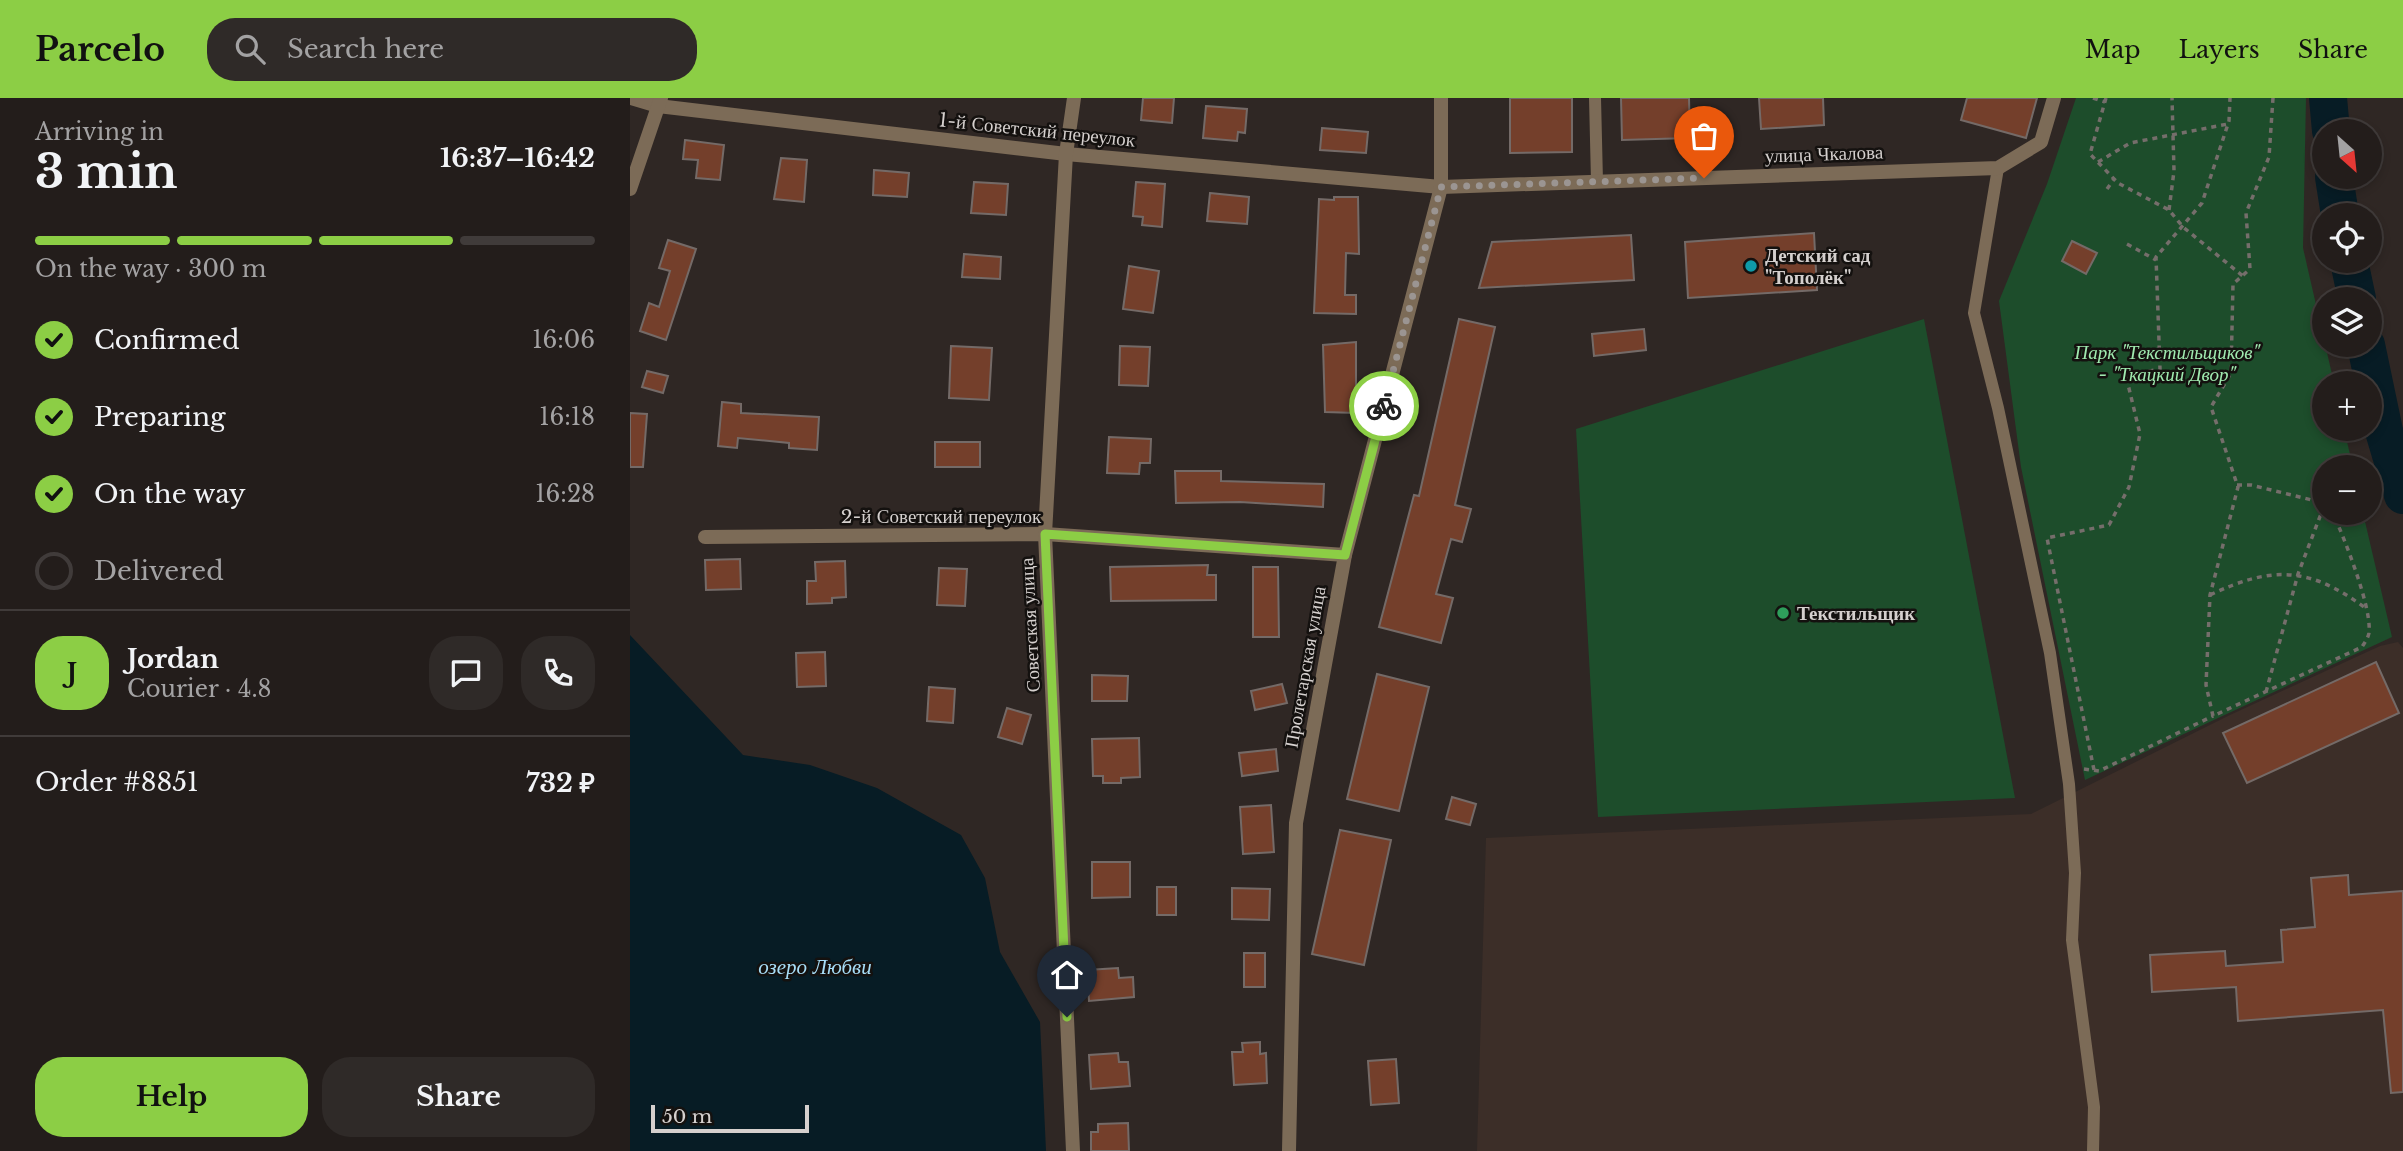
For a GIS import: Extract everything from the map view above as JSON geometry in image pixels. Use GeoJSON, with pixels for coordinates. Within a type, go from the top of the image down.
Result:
{"type":"FeatureCollection","features":[{"type":"Feature","properties":{"kind":"street","name":"1-й Советский переулок"},"geometry":{"type":"LineString","coordinates":[[631,98],[1066,154],[1441,187]]}},
{"type":"Feature","properties":{"kind":"street","name":"Советская улица"},"geometry":{"type":"LineString","coordinates":[[1073,1151],[1045,534],[1066,154],[1074,98]]}},
{"type":"Feature","properties":{"kind":"street","name":"Пролетарская улица"},"geometry":{"type":"LineString","coordinates":[[1289,1151],[1287,1129],[1296,823],[1345,555],[1441,187],[1441,98]]}},
{"type":"Feature","properties":{"kind":"street"},"geometry":{"type":"LineString","coordinates":[[1998,168],[2041,142],[2054,98]]}},
{"type":"Feature","properties":{"kind":"street"},"geometry":{"type":"LineString","coordinates":[[630,189],[660,102]]}},
{"type":"Feature","properties":{"kind":"street","name":"улица Чкалова"},"geometry":{"type":"LineString","coordinates":[[1441,187],[1998,168]]}},
{"type":"Feature","properties":{"kind":"street","name":"2-й Советский переулок"},"geometry":{"type":"LineString","coordinates":[[705,537],[1045,534],[1345,555]]}},
{"type":"Feature","properties":{"kind":"lane"},"geometry":{"type":"LineString","coordinates":[[1595,98],[1597,181]]}},
{"type":"Feature","properties":{"kind":"lane"},"geometry":{"type":"LineString","coordinates":[[1998,168],[1974,313],[2050,653],[2067,767],[2075,873],[2072,940],[2094,1107],[2093,1151]]}},
{"type":"Feature","properties":{"kind":"path"},"geometry":{"type":"LineString","coordinates":[[2093,98],[2105,100],[2090,154],[2114,179],[2169,209],[2183,228],[2244,277]]}},
{"type":"Feature","properties":{"kind":"path"},"geometry":{"type":"LineString","coordinates":[[2169,209],[2173,198],[2172,98]]}},
{"type":"Feature","properties":{"kind":"path"},"geometry":{"type":"LineString","coordinates":[[2094,771],[2047,538],[2109,525],[2129,487],[2140,434],[2126,376],[2160,369],[2156,260],[2203,203],[2228,124],[2231,98]]}},
{"type":"Feature","properties":{"kind":"path"},"geometry":{"type":"LineString","coordinates":[[2213,716],[2206,685],[2210,595],[2238,485],[2211,407],[2231,373],[2233,284],[2250,269],[2246,214],[2269,157],[2273,98]]}},
{"type":"Feature","properties":{"kind":"path"},"geometry":{"type":"LineString","coordinates":[[2098,162],[2130,143],[2228,124]]}},
{"type":"Feature","properties":{"kind":"path"},"geometry":{"type":"LineString","coordinates":[[2107,189],[2114,179]]}},
{"type":"Feature","properties":{"kind":"path"},"geometry":{"type":"LineString","coordinates":[[2127,244],[2156,260]]}},
{"type":"Feature","properties":{"kind":"path"},"geometry":{"type":"LineString","coordinates":[[2238,485],[2250,485],[2312,502]]}},
{"type":"Feature","properties":{"kind":"path"},"geometry":{"type":"LineString","coordinates":[[2266,692],[2298,574],[2316,525]]}},
{"type":"Feature","properties":{"kind":"path"},"geometry":{"type":"LineString","coordinates":[[2067,767],[2099,771],[2362,647],[2369,636],[2365,609],[2337,525]]}},
{"type":"Feature","properties":{"kind":"path"},"geometry":{"type":"LineString","coordinates":[[2210,595],[2253,576],[2273,573],[2298,574],[2350,597],[2365,609]]}},
{"type":"Feature","properties":{"kind":"shaded area"},"geometry":{"type":"Polygon","coordinates":[[[2398,642],[2403,648],[2403,1151],[1477,1151],[1486,838],[2031,814],[2230,715],[2380,646],[2398,642]]]}},
{"type":"Feature","properties":{"kind":"green space","name":"Парк \"Текстильщиков\" - \"Ткацкий Двор\""},"geometry":{"type":"Polygon","coordinates":[[[2076,98],[2306,98],[2303,248],[2312,287],[2312,357],[2328,357],[2331,371],[2312,371],[2312,441],[2347,441],[2350,455],[2312,455],[2312,525],[2366,525],[2392,637],[2085,780],[2021,467],[1999,301],[2047,184],[2076,98]]]}},
{"type":"Feature","properties":{"kind":"green space","name":"Текстильщик"},"geometry":{"type":"Polygon","coordinates":[[[1924,319],[2015,798],[1598,817],[1576,429],[1924,319]]]}},
{"type":"Feature","properties":{"kind":"water","name":"озеро Любви"},"geometry":{"type":"Polygon","coordinates":[[[630,635],[743,755],[810,765],[877,788],[961,835],[985,878],[1000,952],[1040,1022],[1046,1151],[630,1151],[630,635]]]}},
{"type":"Feature","properties":{"kind":"building"},"geometry":{"type":"Polygon","coordinates":[[[1143,98],[1174,98],[1172,123],[1141,120],[1143,98]]]}},
{"type":"Feature","properties":{"kind":"building"},"geometry":{"type":"Polygon","coordinates":[[[1510,98],[1572,98],[1572,152],[1510,153],[1510,98]]]}},
{"type":"Feature","properties":{"kind":"building"},"geometry":{"type":"Polygon","coordinates":[[[1621,98],[1689,98],[1690,138],[1622,140],[1621,98]]]}},
{"type":"Feature","properties":{"kind":"building"},"geometry":{"type":"Polygon","coordinates":[[[1759,98],[1823,98],[1824,125],[1761,129],[1759,98]]]}},
{"type":"Feature","properties":{"kind":"building"},"geometry":{"type":"Polygon","coordinates":[[[1967,98],[2037,98],[2026,138],[1961,120],[1967,98]]]}},
{"type":"Feature","properties":{"kind":"building"},"geometry":{"type":"Polygon","coordinates":[[[1206,106],[1247,109],[1245,133],[1238,132],[1237,141],[1203,138],[1206,106]]]}},
{"type":"Feature","properties":{"kind":"building"},"geometry":{"type":"Polygon","coordinates":[[[1322,128],[1368,132],[1366,153],[1320,150],[1322,128]]]}},
{"type":"Feature","properties":{"kind":"building"},"geometry":{"type":"Polygon","coordinates":[[[685,140],[724,145],[720,180],[696,178],[698,160],[683,159],[685,140]]]}},
{"type":"Feature","properties":{"kind":"building"},"geometry":{"type":"Polygon","coordinates":[[[781,158],[807,160],[804,202],[774,199],[781,158]]]}},
{"type":"Feature","properties":{"kind":"building"},"geometry":{"type":"Polygon","coordinates":[[[874,170],[909,173],[907,197],[873,195],[874,170]]]}},
{"type":"Feature","properties":{"kind":"building"},"geometry":{"type":"Polygon","coordinates":[[[974,182],[1008,184],[1006,215],[971,213],[974,182]]]}},
{"type":"Feature","properties":{"kind":"building"},"geometry":{"type":"Polygon","coordinates":[[[1136,182],[1165,184],[1162,227],[1142,225],[1143,217],[1133,216],[1136,182]]]}},
{"type":"Feature","properties":{"kind":"building"},"geometry":{"type":"Polygon","coordinates":[[[1210,193],[1249,197],[1247,224],[1207,221],[1210,193]]]}},
{"type":"Feature","properties":{"kind":"building"},"geometry":{"type":"Polygon","coordinates":[[[1334,197],[1358,197],[1359,254],[1346,253],[1345,295],[1356,295],[1356,314],[1314,313],[1319,199],[1334,200],[1334,197]]]}},
{"type":"Feature","properties":{"kind":"building","name":"Детский сад \"Тополёк\""},"geometry":{"type":"Polygon","coordinates":[[[1814,233],[1817,290],[1688,298],[1685,242],[1814,233]]]}},
{"type":"Feature","properties":{"kind":"building"},"geometry":{"type":"Polygon","coordinates":[[[1631,235],[1634,280],[1479,288],[1492,242],[1631,235]]]}},
{"type":"Feature","properties":{"kind":"building"},"geometry":{"type":"Polygon","coordinates":[[[668,240],[696,249],[666,340],[640,331],[649,303],[659,307],[670,271],[659,268],[668,240]]]}},
{"type":"Feature","properties":{"kind":"building"},"geometry":{"type":"Polygon","coordinates":[[[2072,241],[2097,253],[2086,274],[2062,261],[2072,241]]]}},
{"type":"Feature","properties":{"kind":"building"},"geometry":{"type":"Polygon","coordinates":[[[964,254],[1001,257],[1000,279],[962,277],[964,254]]]}},
{"type":"Feature","properties":{"kind":"building"},"geometry":{"type":"Polygon","coordinates":[[[1129,266],[1159,271],[1153,313],[1123,309],[1129,266]]]}},
{"type":"Feature","properties":{"kind":"building"},"geometry":{"type":"Polygon","coordinates":[[[1459,319],[1495,327],[1455,505],[1471,509],[1462,542],[1451,539],[1436,594],[1453,598],[1441,643],[1379,627],[1414,495],[1419,496],[1459,319]]]}},
{"type":"Feature","properties":{"kind":"building"},"geometry":{"type":"Polygon","coordinates":[[[1644,329],[1646,350],[1594,356],[1592,334],[1644,329]]]}},
{"type":"Feature","properties":{"kind":"building"},"geometry":{"type":"Polygon","coordinates":[[[1356,342],[1356,413],[1325,412],[1323,345],[1356,342]]]}},
{"type":"Feature","properties":{"kind":"building"},"geometry":{"type":"Polygon","coordinates":[[[951,346],[992,348],[989,400],[949,398],[951,346]]]}},
{"type":"Feature","properties":{"kind":"building"},"geometry":{"type":"Polygon","coordinates":[[[1120,346],[1150,347],[1148,386],[1119,385],[1120,346]]]}},
{"type":"Feature","properties":{"kind":"building"},"geometry":{"type":"Polygon","coordinates":[[[647,371],[668,376],[663,393],[642,387],[647,371]]]}},
{"type":"Feature","properties":{"kind":"building"},"geometry":{"type":"Polygon","coordinates":[[[722,402],[741,404],[741,413],[819,417],[817,450],[789,448],[789,443],[738,438],[737,448],[718,446],[722,402]]]}},
{"type":"Feature","properties":{"kind":"building"},"geometry":{"type":"Polygon","coordinates":[[[630,413],[647,414],[643,467],[630,467],[630,413]]]}},
{"type":"Feature","properties":{"kind":"building"},"geometry":{"type":"Polygon","coordinates":[[[1109,437],[1151,439],[1150,463],[1140,463],[1139,474],[1107,473],[1109,437]]]}},
{"type":"Feature","properties":{"kind":"building"},"geometry":{"type":"Polygon","coordinates":[[[935,442],[980,442],[980,467],[935,467],[935,442]]]}},
{"type":"Feature","properties":{"kind":"building"},"geometry":{"type":"Polygon","coordinates":[[[1175,471],[1221,471],[1221,481],[1324,484],[1323,507],[1240,502],[1176,503],[1175,471]]]}},
{"type":"Feature","properties":{"kind":"building"},"geometry":{"type":"Polygon","coordinates":[[[740,559],[741,589],[706,590],[705,560],[740,559]]]}},
{"type":"Feature","properties":{"kind":"building"},"geometry":{"type":"Polygon","coordinates":[[[845,561],[846,597],[832,598],[832,603],[807,604],[807,581],[816,581],[815,562],[845,561]]]}},
{"type":"Feature","properties":{"kind":"building"},"geometry":{"type":"Polygon","coordinates":[[[1208,565],[1207,575],[1216,575],[1216,600],[1111,601],[1110,567],[1208,565]]]}},
{"type":"Feature","properties":{"kind":"building"},"geometry":{"type":"Polygon","coordinates":[[[1253,567],[1278,567],[1279,637],[1253,637],[1253,567]]]}},
{"type":"Feature","properties":{"kind":"building"},"geometry":{"type":"Polygon","coordinates":[[[939,568],[967,569],[965,606],[937,605],[939,568]]]}},
{"type":"Feature","properties":{"kind":"building"},"geometry":{"type":"Polygon","coordinates":[[[825,652],[826,686],[797,687],[796,653],[825,652]]]}},
{"type":"Feature","properties":{"kind":"building"},"geometry":{"type":"Polygon","coordinates":[[[2376,662],[2399,713],[2247,783],[2223,733],[2376,662]]]}},
{"type":"Feature","properties":{"kind":"building"},"geometry":{"type":"Polygon","coordinates":[[[1377,674],[1429,687],[1399,811],[1347,799],[1377,674]]]}},
{"type":"Feature","properties":{"kind":"building"},"geometry":{"type":"Polygon","coordinates":[[[1092,675],[1128,676],[1127,701],[1092,701],[1092,675]]]}},
{"type":"Feature","properties":{"kind":"building"},"geometry":{"type":"Polygon","coordinates":[[[1282,684],[1287,703],[1255,710],[1251,691],[1282,684]]]}},
{"type":"Feature","properties":{"kind":"building"},"geometry":{"type":"Polygon","coordinates":[[[929,687],[955,689],[953,723],[927,721],[929,687]]]}},
{"type":"Feature","properties":{"kind":"building"},"geometry":{"type":"Polygon","coordinates":[[[1007,708],[1031,715],[1022,744],[998,737],[1007,708]]]}},
{"type":"Feature","properties":{"kind":"building"},"geometry":{"type":"Polygon","coordinates":[[[1139,738],[1140,777],[1121,778],[1121,783],[1103,783],[1103,776],[1093,776],[1092,739],[1139,738]]]}},
{"type":"Feature","properties":{"kind":"building"},"geometry":{"type":"Polygon","coordinates":[[[1276,749],[1278,771],[1242,776],[1239,753],[1276,749]]]}},
{"type":"Feature","properties":{"kind":"building"},"geometry":{"type":"Polygon","coordinates":[[[1452,797],[1476,804],[1470,825],[1446,819],[1452,797]]]}},
{"type":"Feature","properties":{"kind":"building"},"geometry":{"type":"Polygon","coordinates":[[[1271,805],[1274,852],[1243,854],[1240,807],[1271,805]]]}},
{"type":"Feature","properties":{"kind":"building"},"geometry":{"type":"Polygon","coordinates":[[[1340,830],[1391,840],[1364,965],[1312,954],[1340,830]]]}},
{"type":"Feature","properties":{"kind":"building"},"geometry":{"type":"Polygon","coordinates":[[[1092,862],[1130,862],[1130,897],[1092,898],[1092,862]]]}},
{"type":"Feature","properties":{"kind":"building"},"geometry":{"type":"Polygon","coordinates":[[[2348,875],[2349,895],[2403,891],[2403,1092],[2391,1093],[2383,1010],[2238,1021],[2236,987],[2152,992],[2150,955],[2225,951],[2226,966],[2283,962],[2281,930],[2315,927],[2311,878],[2348,875]]]}},
{"type":"Feature","properties":{"kind":"building"},"geometry":{"type":"Polygon","coordinates":[[[1157,887],[1176,887],[1176,915],[1157,915],[1157,887]]]}},
{"type":"Feature","properties":{"kind":"building"},"geometry":{"type":"Polygon","coordinates":[[[1232,888],[1270,889],[1269,920],[1232,919],[1232,888]]]}},
{"type":"Feature","properties":{"kind":"building"},"geometry":{"type":"Polygon","coordinates":[[[1244,953],[1265,953],[1265,987],[1244,987],[1244,953]]]}},
{"type":"Feature","properties":{"kind":"building"},"geometry":{"type":"Polygon","coordinates":[[[1118,968],[1119,978],[1133,977],[1134,997],[1089,1001],[1087,970],[1118,968]]]}},
{"type":"Feature","properties":{"kind":"building"},"geometry":{"type":"Polygon","coordinates":[[[1260,1042],[1260,1054],[1266,1053],[1267,1083],[1234,1085],[1232,1052],[1243,1052],[1242,1043],[1260,1042]]]}},
{"type":"Feature","properties":{"kind":"building"},"geometry":{"type":"Polygon","coordinates":[[[1118,1053],[1119,1062],[1128,1062],[1130,1086],[1091,1089],[1089,1055],[1118,1053]]]}},
{"type":"Feature","properties":{"kind":"building"},"geometry":{"type":"Polygon","coordinates":[[[1396,1059],[1399,1103],[1371,1105],[1368,1061],[1396,1059]]]}},
{"type":"Feature","properties":{"kind":"building"},"geometry":{"type":"Polygon","coordinates":[[[1128,1123],[1129,1151],[1091,1151],[1091,1132],[1098,1132],[1098,1124],[1128,1123]]]}},
{"type":"Feature","properties":{"kind":"waterway"},"geometry":{"type":"LineString","coordinates":[[2328,98],[2330,119]]}},
{"type":"Feature","properties":{"kind":"waterway"},"geometry":{"type":"LineString","coordinates":[[2336,189],[2338,203]]}},
{"type":"Feature","properties":{"kind":"waterway"},"geometry":{"type":"LineString","coordinates":[[2352,273],[2354,287]]}},
{"type":"Feature","properties":{"kind":"waterway"},"geometry":{"type":"LineString","coordinates":[[2369,357],[2384,431],[2403,495]]}},
{"type":"Feature","properties":{"kind":"way so far"},"geometry":{"type":"LineString","coordinates":[[1384,406],[1441,187],[1704,178]]}},
{"type":"Feature","properties":{"kind":"place","name":"Детский сад \"Тополёк\""},"geometry":{"type":"Point","coordinates":[1751,266]}},
{"type":"Feature","properties":{"kind":"place","name":"Текстильщик"},"geometry":{"type":"Point","coordinates":[1783,613]}},
{"type":"Feature","properties":{"kind":"route"},"geometry":{"type":"LineString","coordinates":[[1067,1017],[1045,534],[1345,555],[1384,406]]}}]}
